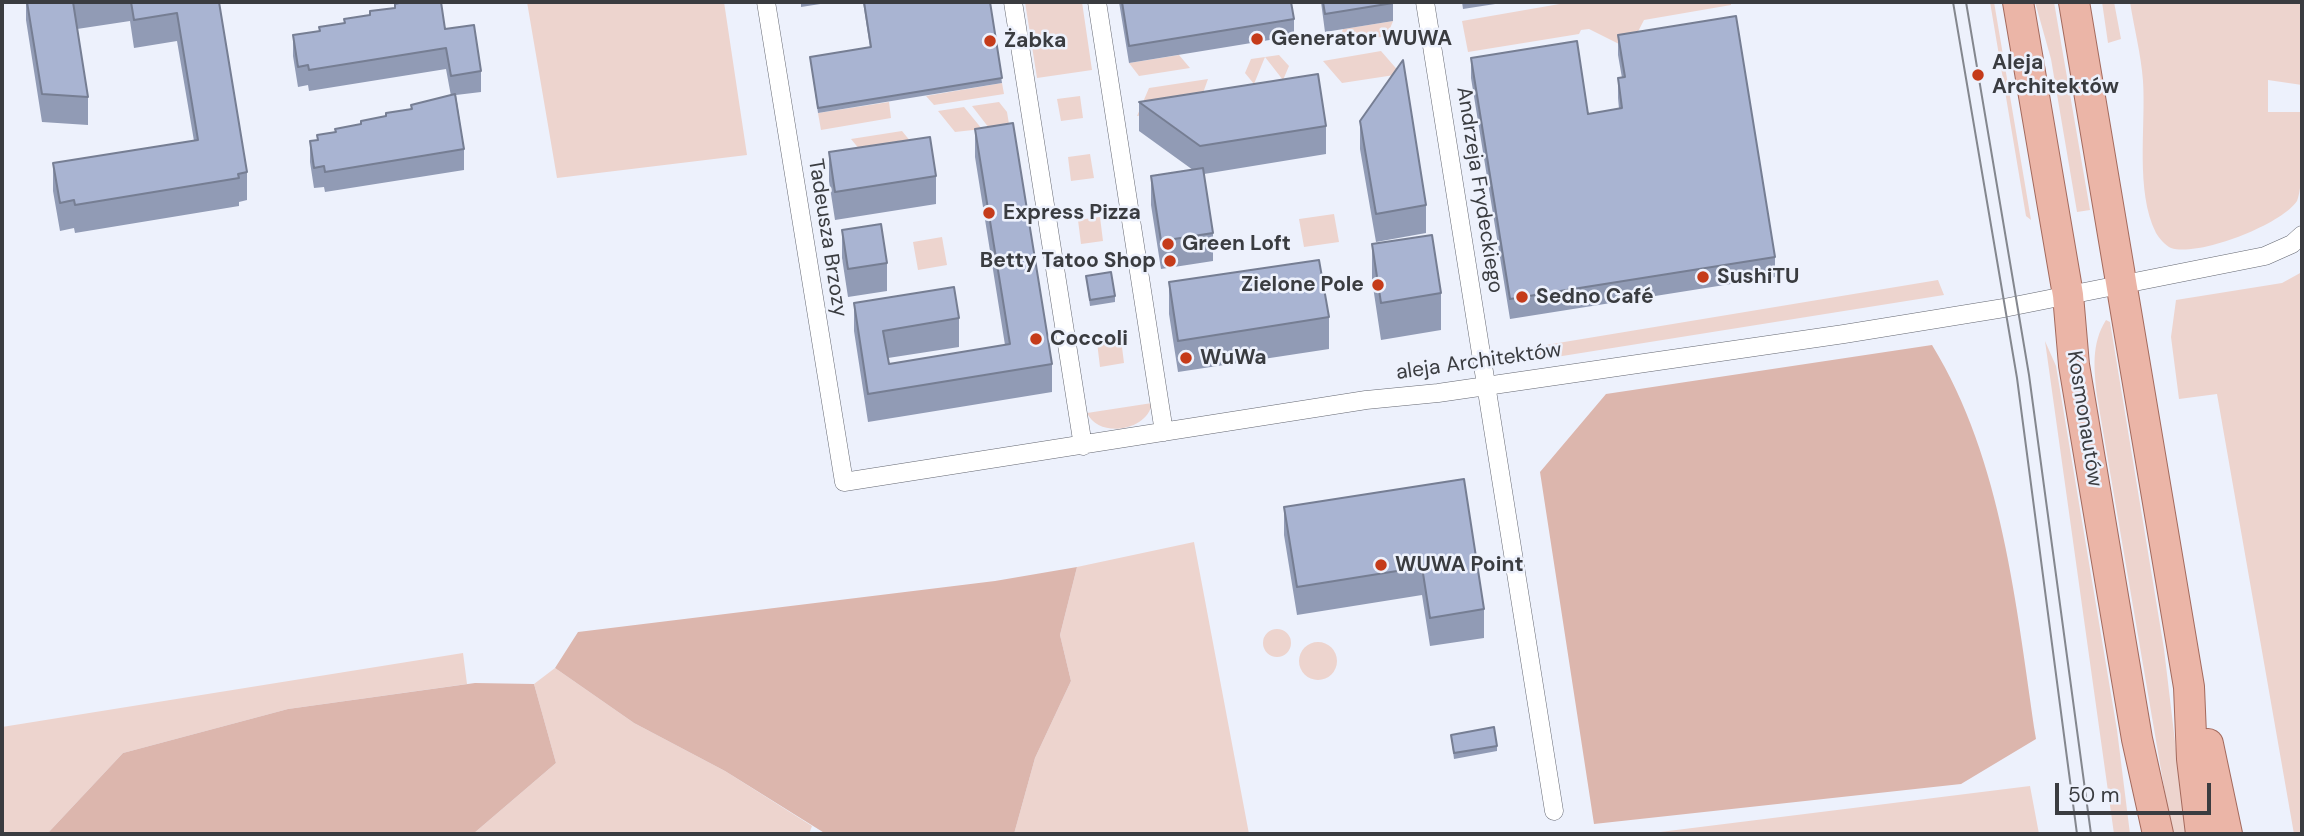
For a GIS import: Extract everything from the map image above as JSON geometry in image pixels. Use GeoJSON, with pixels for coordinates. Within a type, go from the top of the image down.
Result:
{"type":"FeatureCollection","features":[{"type":"Feature","properties":{"kind":"main road","name":"Kosmonautów"},"geometry":{"type":"LineString","coordinates":[[2018,2],[2068,295],[2074,365],[2137,739],[2158,834]]}},
{"type":"Feature","properties":{"kind":"main road"},"geometry":{"type":"LineString","coordinates":[[2074,2],[2189,687],[2192,759],[2201,834]]}},
{"type":"Feature","properties":{"kind":"main road"},"geometry":{"type":"LineString","coordinates":[[2189,687],[2208,744],[2227,834]]}},
{"type":"Feature","properties":{"kind":"main road"},"geometry":{"type":"LineString","coordinates":[[2137,739],[2139,834]]}},
{"type":"Feature","properties":{"kind":"street","name":"Tadeusza Brzozy"},"geometry":{"type":"LineString","coordinates":[[766,2],[844,482]]}},
{"type":"Feature","properties":{"kind":"street"},"geometry":{"type":"LineString","coordinates":[[1013,2],[1083,446]]}},
{"type":"Feature","properties":{"kind":"street"},"geometry":{"type":"LineString","coordinates":[[1097,2],[1164,432]]}},
{"type":"Feature","properties":{"kind":"street","name":"Andrzeja Frydeckiego"},"geometry":{"type":"LineString","coordinates":[[1425,2],[1553,811]]}},
{"type":"Feature","properties":{"kind":"street","name":"aleja Architektów"},"geometry":{"type":"LineString","coordinates":[[844,482],[1366,400],[1844,334],[2068,295],[2265,256],[2292,244],[2302,235]]}},
{"type":"Feature","properties":{"kind":"shaded area"},"geometry":{"type":"Polygon","coordinates":[[[527,2],[724,2],[747,155],[557,178],[527,2]]]}},
{"type":"Feature","properties":{"kind":"shaded area"},"geometry":{"type":"Polygon","coordinates":[[[1025,2],[1082,2],[1092,70],[1037,78],[1025,2]]]}},
{"type":"Feature","properties":{"kind":"shaded area"},"geometry":{"type":"Polygon","coordinates":[[[1571,2],[1731,2],[1731,5],[1644,20],[1629,49],[1589,29],[1581,30],[1579,34],[1468,52],[1462,21],[1571,2]]]}},
{"type":"Feature","properties":{"kind":"shaded area"},"geometry":{"type":"Polygon","coordinates":[[[1990,2],[1994,2],[2031,220],[2026,216],[1990,2]]]}},
{"type":"Feature","properties":{"kind":"shaded area"},"geometry":{"type":"Polygon","coordinates":[[[2035,2],[2054,2],[2090,210],[2077,212],[2051,59],[2035,2]]]}},
{"type":"Feature","properties":{"kind":"shaded area"},"geometry":{"type":"Polygon","coordinates":[[[2102,2],[2114,2],[2121,39],[2108,43],[2102,2]]]}},
{"type":"Feature","properties":{"kind":"shaded area"},"geometry":{"type":"Polygon","coordinates":[[[2130,2],[2301,2],[2302,85],[2268,80],[2268,112],[2302,112],[2301,183],[2297,201],[2274,220],[2238,237],[2184,250],[2171,248],[2156,233],[2143,178],[2143,81],[2130,2]]]}},
{"type":"Feature","properties":{"kind":"shaded area"},"geometry":{"type":"Polygon","coordinates":[[[1393,21],[1387,36],[1337,44],[1343,29],[1393,21]]]}},
{"type":"Feature","properties":{"kind":"shaded area"},"geometry":{"type":"Polygon","coordinates":[[[1381,51],[1401,74],[1342,83],[1323,61],[1381,51]]]}},
{"type":"Feature","properties":{"kind":"shaded area"},"geometry":{"type":"Polygon","coordinates":[[[1179,55],[1190,68],[1139,76],[1129,63],[1179,55]]]}},
{"type":"Feature","properties":{"kind":"shaded area"},"geometry":{"type":"Polygon","coordinates":[[[1279,55],[1289,66],[1283,80],[1265,57],[1279,55]]]}},
{"type":"Feature","properties":{"kind":"shaded area"},"geometry":{"type":"Polygon","coordinates":[[[1265,57],[1254,84],[1245,73],[1251,59],[1265,57]]]}},
{"type":"Feature","properties":{"kind":"shaded area"},"geometry":{"type":"Polygon","coordinates":[[[1208,79],[1198,107],[1137,116],[1149,88],[1208,79]]]}},
{"type":"Feature","properties":{"kind":"shaded area"},"geometry":{"type":"Polygon","coordinates":[[[1002,83],[1004,94],[934,105],[926,96],[1002,83]]]}},
{"type":"Feature","properties":{"kind":"shaded area"},"geometry":{"type":"Polygon","coordinates":[[[1080,96],[1083,118],[1061,121],[1057,99],[1080,96]]]}},
{"type":"Feature","properties":{"kind":"shaded area"},"geometry":{"type":"Polygon","coordinates":[[[889,102],[891,118],[821,130],[818,113],[889,102]]]}},
{"type":"Feature","properties":{"kind":"shaded area"},"geometry":{"type":"Polygon","coordinates":[[[999,102],[1007,112],[1009,124],[989,128],[972,106],[999,102]]]}},
{"type":"Feature","properties":{"kind":"shaded area"},"geometry":{"type":"Polygon","coordinates":[[[964,107],[982,129],[955,132],[938,111],[964,107]]]}},
{"type":"Feature","properties":{"kind":"shaded area"},"geometry":{"type":"Polygon","coordinates":[[[902,131],[920,153],[869,161],[851,139],[902,131]]]}},
{"type":"Feature","properties":{"kind":"shaded area"},"geometry":{"type":"Polygon","coordinates":[[[1090,154],[1094,178],[1071,181],[1068,157],[1090,154]]]}},
{"type":"Feature","properties":{"kind":"shaded area"},"geometry":{"type":"Polygon","coordinates":[[[1334,214],[1339,242],[1304,247],[1299,219],[1334,214]]]}},
{"type":"Feature","properties":{"kind":"shaded area"},"geometry":{"type":"Polygon","coordinates":[[[1100,217],[1103,241],[1081,244],[1078,220],[1100,217]]]}},
{"type":"Feature","properties":{"kind":"shaded area"},"geometry":{"type":"Polygon","coordinates":[[[942,237],[947,265],[918,270],[913,242],[942,237]]]}},
{"type":"Feature","properties":{"kind":"shaded area"},"geometry":{"type":"Polygon","coordinates":[[[2302,272],[2302,834],[2294,834],[2217,394],[2179,399],[2171,337],[2176,300],[2282,283],[2302,272]]]}},
{"type":"Feature","properties":{"kind":"shaded area"},"geometry":{"type":"Polygon","coordinates":[[[1938,280],[1944,295],[1531,361],[1528,348],[1938,280]]]}},
{"type":"Feature","properties":{"kind":"shaded area"},"geometry":{"type":"Polygon","coordinates":[[[2106,320],[2110,322],[2164,649],[2186,834],[2172,834],[2097,396],[2096,347],[2106,320]]]}},
{"type":"Feature","properties":{"kind":"shaded area"},"geometry":{"type":"Polygon","coordinates":[[[1121,339],[1124,363],[1100,367],[1097,342],[1121,339]]]}},
{"type":"Feature","properties":{"kind":"shaded area"},"geometry":{"type":"Polygon","coordinates":[[[2045,341],[2056,366],[2117,730],[2130,834],[2114,834],[2045,341]]]}},
{"type":"Feature","properties":{"kind":"shaded area"},"geometry":{"type":"Polygon","coordinates":[[[1932,345],[1956,390],[1991,486],[2013,586],[2036,739],[1961,784],[1594,824],[1540,472],[1606,394],[1932,345]]]}},
{"type":"Feature","properties":{"kind":"shaded area"},"geometry":{"type":"Polygon","coordinates":[[[1152,403],[1149,413],[1142,420],[1122,428],[1102,426],[1093,421],[1087,413],[1152,403]]]}},
{"type":"Feature","properties":{"kind":"shaded area"},"geometry":{"type":"Polygon","coordinates":[[[1194,542],[1249,834],[1014,834],[1035,758],[1071,681],[1060,635],[1077,567],[1194,542]]]}},
{"type":"Feature","properties":{"kind":"shaded area"},"geometry":{"type":"Polygon","coordinates":[[[1077,567],[1060,635],[1071,681],[1035,758],[1014,834],[826,834],[725,771],[634,723],[555,668],[578,632],[995,581],[1077,567]]]}},
{"type":"Feature","properties":{"kind":"shaded area"},"geometry":{"type":"Polygon","coordinates":[[[1277,629],[1287,633],[1291,643],[1287,653],[1277,657],[1267,653],[1263,643],[1267,633],[1277,629]]]}},
{"type":"Feature","properties":{"kind":"shaded area"},"geometry":{"type":"Polygon","coordinates":[[[1318,642],[1331,648],[1337,661],[1331,674],[1318,680],[1305,674],[1299,661],[1305,648],[1318,642]]]}},
{"type":"Feature","properties":{"kind":"shaded area"},"geometry":{"type":"Polygon","coordinates":[[[463,653],[467,684],[288,709],[123,753],[47,834],[2,834],[2,727],[463,653]]]}},
{"type":"Feature","properties":{"kind":"shaded area"},"geometry":{"type":"Polygon","coordinates":[[[555,668],[634,723],[725,771],[812,826],[809,834],[473,834],[556,763],[534,684],[555,668]]]}},
{"type":"Feature","properties":{"kind":"shaded area"},"geometry":{"type":"Polygon","coordinates":[[[475,683],[534,684],[556,763],[473,834],[47,834],[123,753],[288,709],[475,683]]]}},
{"type":"Feature","properties":{"kind":"shaded area"},"geometry":{"type":"Polygon","coordinates":[[[2030,786],[2039,834],[1644,834],[2030,786]]]}},
{"type":"Feature","properties":{"kind":"building"},"geometry":{"type":"Polygon","coordinates":[[[27,2],[73,2],[88,97],[42,94],[27,2]]]}},
{"type":"Feature","properties":{"kind":"building"},"geometry":{"type":"Polygon","coordinates":[[[131,2],[219,2],[247,172],[238,174],[239,178],[75,205],[74,200],[60,203],[53,163],[198,140],[177,13],[134,20],[131,2]]]}},
{"type":"Feature","properties":{"kind":"building"},"geometry":{"type":"Polygon","coordinates":[[[441,2],[445,29],[474,25],[481,71],[451,76],[446,48],[309,70],[308,65],[298,67],[293,35],[320,31],[319,27],[345,23],[344,19],[370,15],[370,11],[395,8],[395,4],[441,2]]]}},
{"type":"Feature","properties":{"kind":"building"},"geometry":{"type":"Polygon","coordinates":[[[864,2],[990,2],[1002,78],[818,108],[810,57],[871,47],[864,2]]]}},
{"type":"Feature","properties":{"kind":"building"},"geometry":{"type":"Polygon","coordinates":[[[1122,2],[1291,2],[1294,19],[1129,46],[1122,2]]]}},
{"type":"Feature","properties":{"kind":"building"},"geometry":{"type":"Polygon","coordinates":[[[1323,2],[1393,2],[1393,3],[1325,14],[1323,2]]]}},
{"type":"Feature","properties":{"kind":"building"},"geometry":{"type":"Polygon","coordinates":[[[1736,16],[1775,257],[1510,299],[1471,58],[1577,41],[1588,114],[1622,108],[1618,78],[1625,77],[1618,35],[1736,16]]]}},
{"type":"Feature","properties":{"kind":"building"},"geometry":{"type":"Polygon","coordinates":[[[1403,60],[1426,205],[1376,214],[1360,121],[1403,60]]]}},
{"type":"Feature","properties":{"kind":"building"},"geometry":{"type":"Polygon","coordinates":[[[1318,74],[1326,126],[1200,146],[1139,102],[1318,74]]]}},
{"type":"Feature","properties":{"kind":"building"},"geometry":{"type":"Polygon","coordinates":[[[455,94],[464,149],[325,172],[324,166],[314,168],[310,141],[318,140],[317,135],[336,132],[335,129],[361,124],[361,121],[386,116],[386,113],[412,109],[411,105],[455,94]]]}},
{"type":"Feature","properties":{"kind":"building"},"geometry":{"type":"Polygon","coordinates":[[[1013,123],[1052,364],[868,394],[854,303],[954,287],[959,318],[883,331],[889,364],[1010,344],[975,129],[1013,123]]]}},
{"type":"Feature","properties":{"kind":"building"},"geometry":{"type":"Polygon","coordinates":[[[930,137],[936,176],[835,192],[829,152],[930,137]]]}},
{"type":"Feature","properties":{"kind":"building"},"geometry":{"type":"Polygon","coordinates":[[[1203,168],[1213,233],[1161,241],[1151,176],[1203,168]]]}},
{"type":"Feature","properties":{"kind":"building"},"geometry":{"type":"Polygon","coordinates":[[[881,224],[887,263],[848,269],[842,230],[881,224]]]}},
{"type":"Feature","properties":{"kind":"building"},"geometry":{"type":"Polygon","coordinates":[[[1432,235],[1441,293],[1381,303],[1372,244],[1432,235]]]}},
{"type":"Feature","properties":{"kind":"building"},"geometry":{"type":"Polygon","coordinates":[[[1319,260],[1329,317],[1178,341],[1169,282],[1319,260]]]}},
{"type":"Feature","properties":{"kind":"building"},"geometry":{"type":"Polygon","coordinates":[[[1111,272],[1115,296],[1090,300],[1086,276],[1111,272]]]}},
{"type":"Feature","properties":{"kind":"building","name":"WUWA Point"},"geometry":{"type":"Polygon","coordinates":[[[1464,479],[1484,609],[1430,618],[1422,567],[1297,587],[1284,507],[1464,479]]]}},
{"type":"Feature","properties":{"kind":"building"},"geometry":{"type":"Polygon","coordinates":[[[1494,727],[1497,746],[1454,753],[1451,735],[1494,727]]]}},
{"type":"Feature","properties":{"kind":"tram line"},"geometry":{"type":"LineString","coordinates":[[1953,2],[2017,378],[2077,834]]}},
{"type":"Feature","properties":{"kind":"tram line"},"geometry":{"type":"LineString","coordinates":[[1966,2],[2029,375],[2091,834]]}},
{"type":"Feature","properties":{"kind":"place","name":"Generator WUWA"},"geometry":{"type":"Point","coordinates":[1257,39]}},
{"type":"Feature","properties":{"kind":"place","name":"Żabka"},"geometry":{"type":"Point","coordinates":[990,41]}},
{"type":"Feature","properties":{"kind":"place","name":"Aleja Architektów"},"geometry":{"type":"Point","coordinates":[1978,75]}},
{"type":"Feature","properties":{"kind":"place","name":"Express Pizza"},"geometry":{"type":"Point","coordinates":[989,213]}},
{"type":"Feature","properties":{"kind":"place","name":"Green Loft"},"geometry":{"type":"Point","coordinates":[1168,244]}},
{"type":"Feature","properties":{"kind":"place","name":"Betty Tatoo Shop"},"geometry":{"type":"Point","coordinates":[1170,261]}},
{"type":"Feature","properties":{"kind":"place","name":"SushiTU"},"geometry":{"type":"Point","coordinates":[1703,277]}},
{"type":"Feature","properties":{"kind":"place","name":"Zielone Pole"},"geometry":{"type":"Point","coordinates":[1378,285]}},
{"type":"Feature","properties":{"kind":"place","name":"Sedno Café"},"geometry":{"type":"Point","coordinates":[1522,297]}},
{"type":"Feature","properties":{"kind":"place","name":"Coccoli"},"geometry":{"type":"Point","coordinates":[1036,339]}},
{"type":"Feature","properties":{"kind":"place","name":"WuWa"},"geometry":{"type":"Point","coordinates":[1186,358]}},
{"type":"Feature","properties":{"kind":"place","name":"WUWA Point"},"geometry":{"type":"Point","coordinates":[1381,565]}}]}
